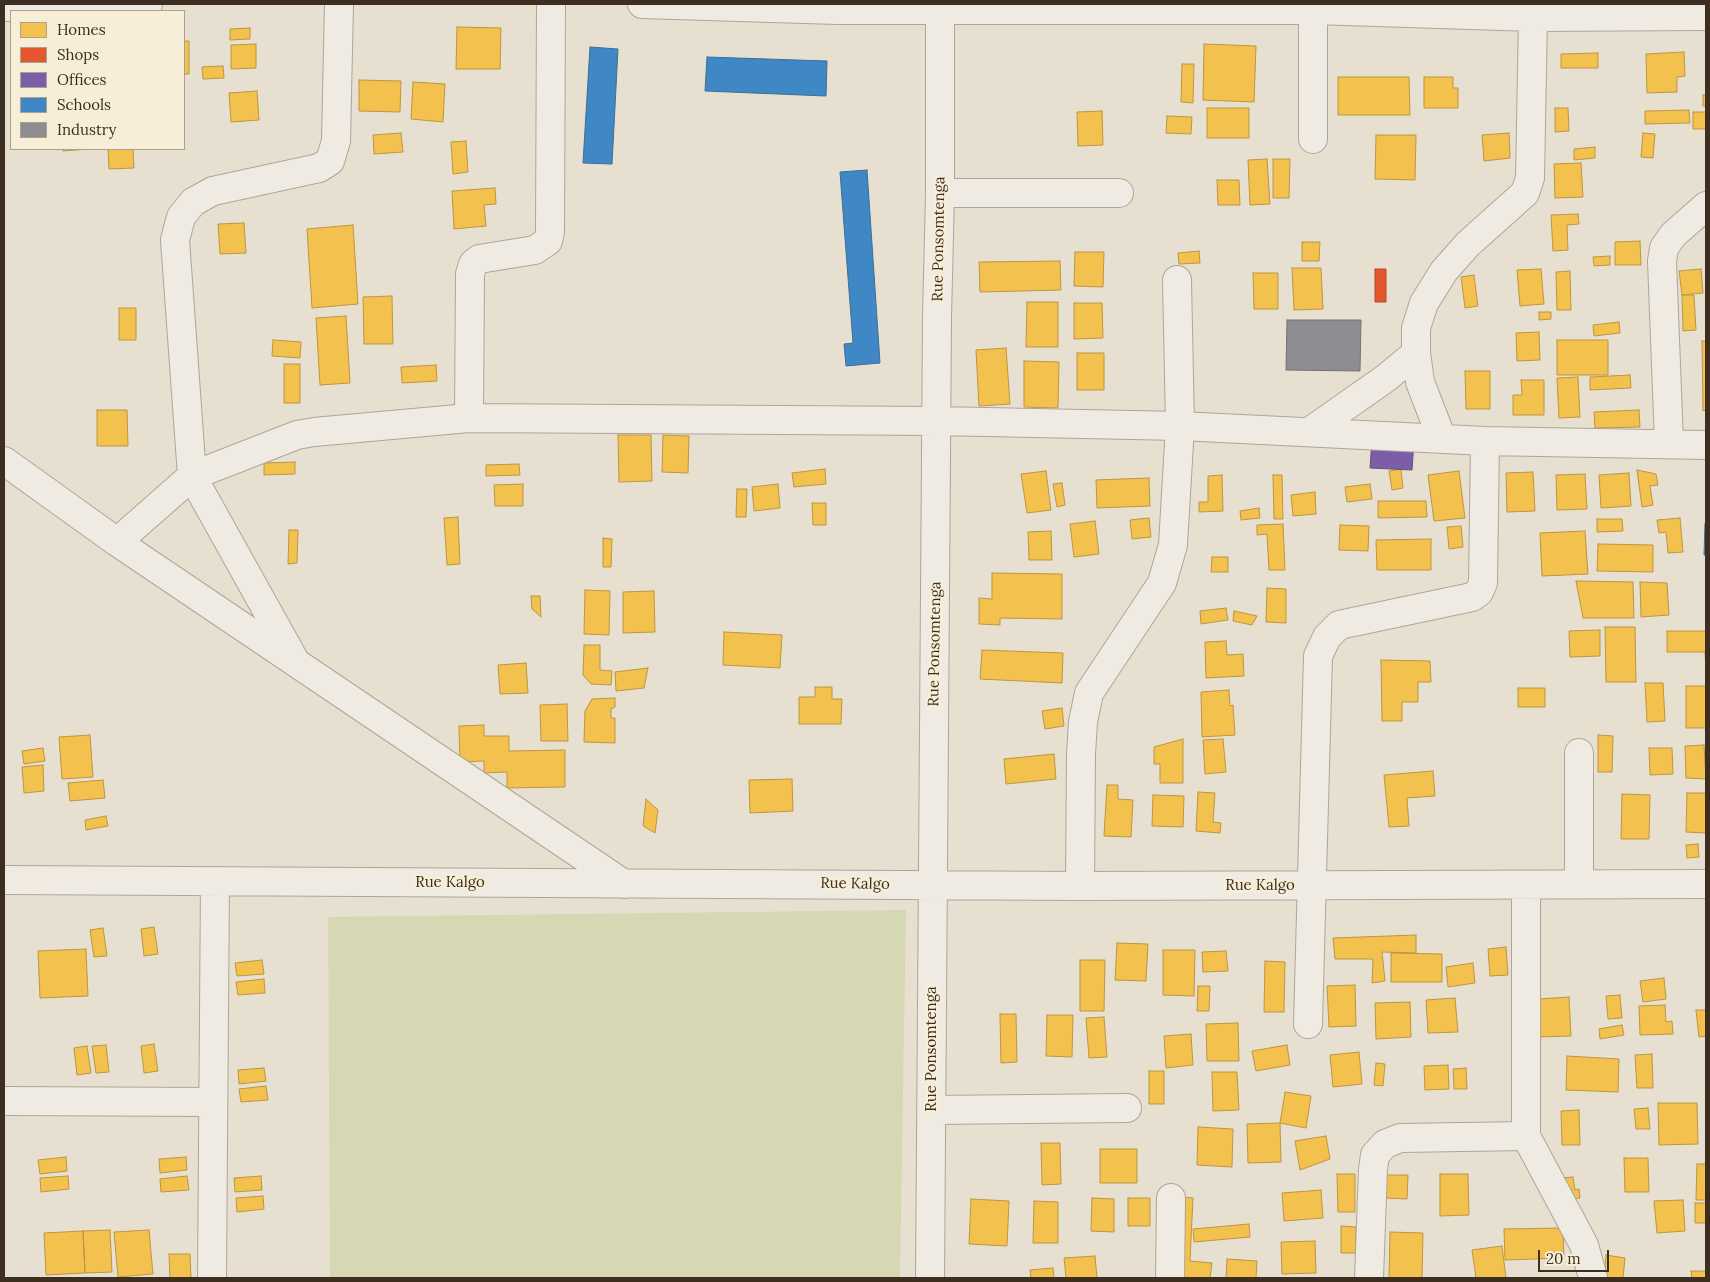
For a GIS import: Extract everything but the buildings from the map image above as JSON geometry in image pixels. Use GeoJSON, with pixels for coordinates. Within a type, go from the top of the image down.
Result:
{"type":"FeatureCollection","features":[{"type":"Feature","properties":{"kind":"street"},"geometry":{"type":"LineString","coordinates":[[4,7],[148,4]]}},
{"type":"Feature","properties":{"kind":"street"},"geometry":{"type":"LineString","coordinates":[[295,661],[192,476],[175,240],[182,217],[193,202],[213,191],[319,168],[330,161],[336,141],[339,4]]}},
{"type":"Feature","properties":{"kind":"street"},"geometry":{"type":"LineString","coordinates":[[469,418],[470,274],[473,264],[479,259],[535,250],[548,241],[550,232],[551,4]]}},
{"type":"Feature","properties":{"kind":"street"},"geometry":{"type":"LineString","coordinates":[[642,4],[940,10],[1283,7],[1313,10],[1533,17],[1706,16]]}},
{"type":"Feature","properties":{"kind":"street","name":"Rue Ponsomtenga"},"geometry":{"type":"LineString","coordinates":[[930,1278],[940,10]]}},
{"type":"Feature","properties":{"kind":"street"},"geometry":{"type":"LineString","coordinates":[[1313,10],[1313,139]]}},
{"type":"Feature","properties":{"kind":"street"},"geometry":{"type":"LineString","coordinates":[[1442,439],[1420,382],[1416,353],[1416,328],[1424,302],[1444,271],[1468,244],[1525,193],[1530,178],[1533,17]]}},
{"type":"Feature","properties":{"kind":"street"},"geometry":{"type":"LineString","coordinates":[[940,193],[1119,193]]}},
{"type":"Feature","properties":{"kind":"street"},"geometry":{"type":"LineString","coordinates":[[1669,443],[1664,248],[1673,235],[1706,206]]}},
{"type":"Feature","properties":{"kind":"street"},"geometry":{"type":"LineString","coordinates":[[1080,886],[1081,754],[1083,722],[1089,693],[1162,583],[1173,545],[1180,426],[1176,280]]}},
{"type":"Feature","properties":{"kind":"street"},"geometry":{"type":"LineString","coordinates":[[1309,432],[1386,378],[1416,353]]}},
{"type":"Feature","properties":{"kind":"street"},"geometry":{"type":"LineString","coordinates":[[116,542],[192,476],[297,435],[469,418],[937,421],[1180,426],[1485,441],[1706,444]]}},
{"type":"Feature","properties":{"kind":"street"},"geometry":{"type":"LineString","coordinates":[[1308,1024],[1314,886],[1318,656],[1327,637],[1339,625],[1472,597],[1479,592],[1483,582],[1485,441]]}},
{"type":"Feature","properties":{"kind":"street"},"geometry":{"type":"LineString","coordinates":[[4,461],[116,542],[624,884]]}},
{"type":"Feature","properties":{"kind":"street"},"geometry":{"type":"LineString","coordinates":[[1579,754],[1579,884]]}},
{"type":"Feature","properties":{"kind":"street","name":"Rue Kalgo"},"geometry":{"type":"LineString","coordinates":[[4,880],[1080,886],[1706,884]]}},
{"type":"Feature","properties":{"kind":"street"},"geometry":{"type":"LineString","coordinates":[[212,1278],[211,1102],[214,881]]}},
{"type":"Feature","properties":{"kind":"street"},"geometry":{"type":"LineString","coordinates":[[1526,886],[1526,1136],[1584,1245],[1593,1278]]}},
{"type":"Feature","properties":{"kind":"street"},"geometry":{"type":"LineString","coordinates":[[4,1101],[211,1102]]}},
{"type":"Feature","properties":{"kind":"street"},"geometry":{"type":"LineString","coordinates":[[932,1110],[1127,1108]]}},
{"type":"Feature","properties":{"kind":"street"},"geometry":{"type":"LineString","coordinates":[[1370,1278],[1372,1169],[1375,1155],[1386,1144],[1400,1138],[1526,1136]]}},
{"type":"Feature","properties":{"kind":"street"},"geometry":{"type":"LineString","coordinates":[[1170,1278],[1171,1198]]}},
{"type":"Feature","properties":{"kind":"green space"},"geometry":{"type":"Polygon","coordinates":[[[906,910],[900,1278],[330,1278],[328,917],[906,910]]]}}]}
